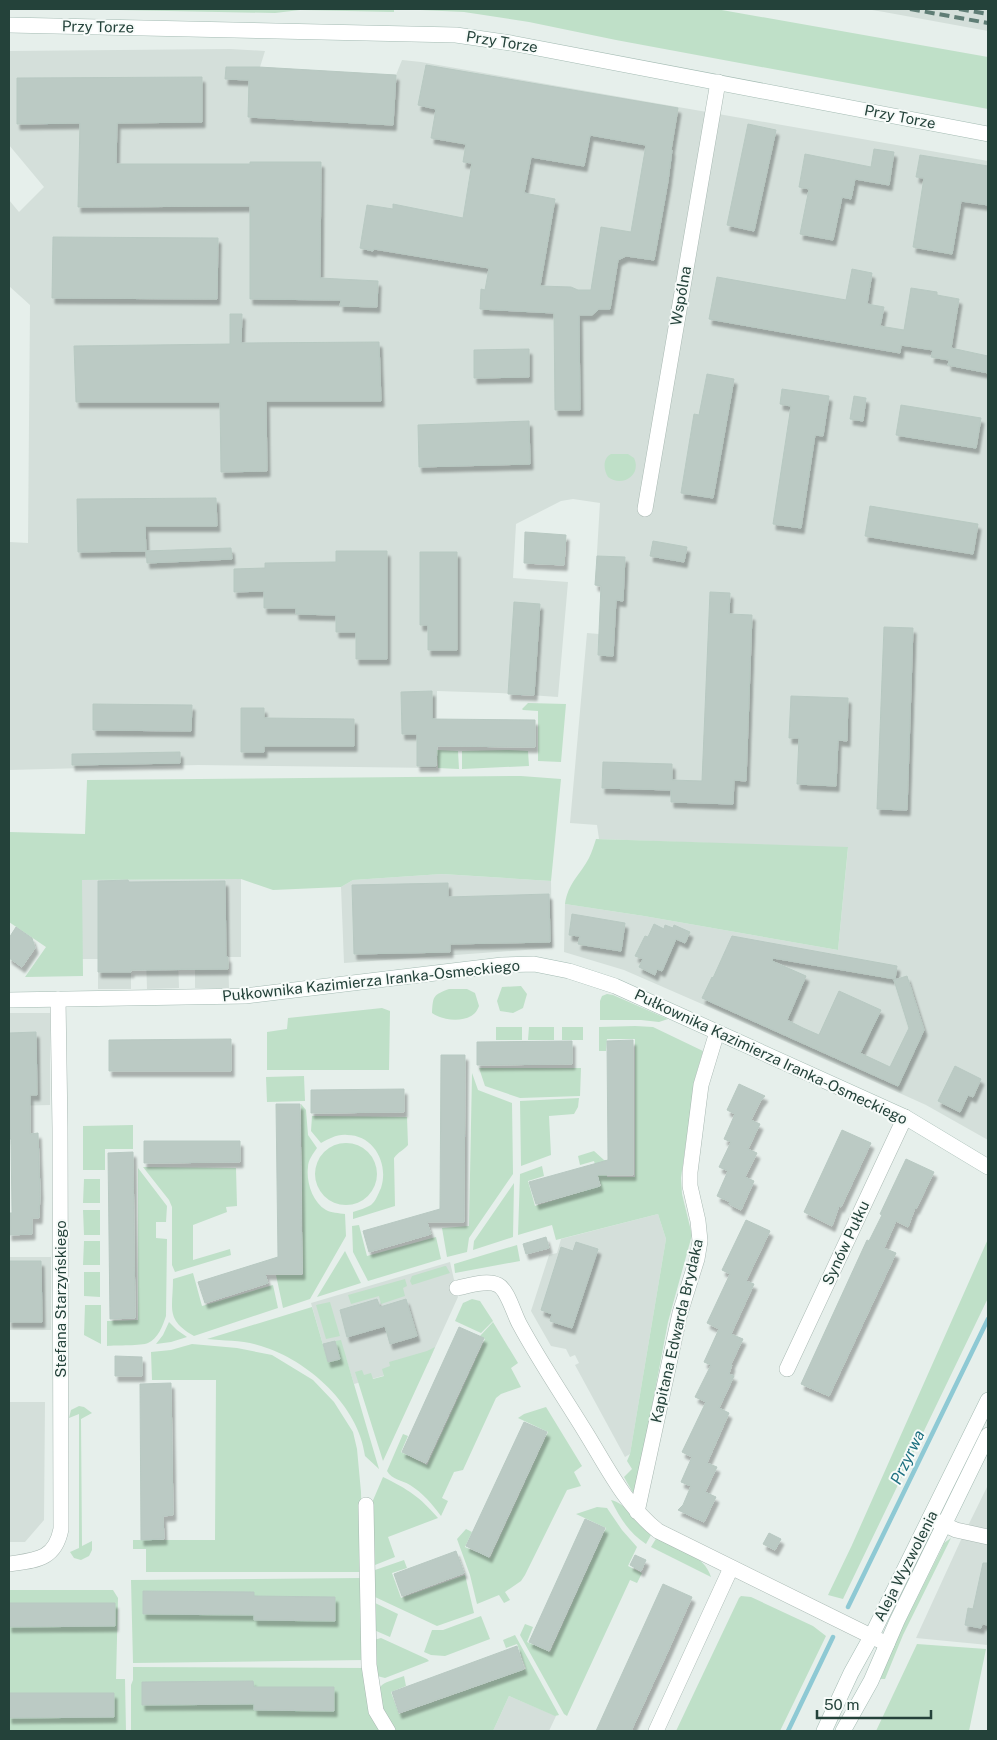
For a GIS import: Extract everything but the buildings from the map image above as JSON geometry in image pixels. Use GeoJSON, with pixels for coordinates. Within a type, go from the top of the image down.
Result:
{"type":"FeatureCollection","features":[{"type":"Feature","properties":{"kind":"street","name":"Przy Torze"},"geometry":{"type":"LineString","coordinates":[[9,25],[456,34],[502,41],[988,134]]}},
{"type":"Feature","properties":{"kind":"street","name":"Wspólna"},"geometry":{"type":"LineString","coordinates":[[645,509],[718,82]]}},
{"type":"Feature","properties":{"kind":"street","name":"Pułkownika Kazimierza Iranka-Osmeckiego"},"geometry":{"type":"LineString","coordinates":[[9,1000],[245,996],[502,965],[534,964],[569,970],[615,986],[905,1117],[988,1167]]}},
{"type":"Feature","properties":{"kind":"street","name":"Stefana Starzyńskiego"},"geometry":{"type":"LineString","coordinates":[[9,1564],[39,1559],[47,1555],[56,1545],[61,1529],[58,999]]}},
{"type":"Feature","properties":{"kind":"street","name":"Kapitana Edwarda Brydaka"},"geometry":{"type":"LineString","coordinates":[[637,1512],[678,1323],[697,1259],[700,1241],[698,1221],[690,1186],[690,1172],[701,1085],[717,1032]]}},
{"type":"Feature","properties":{"kind":"street","name":"Synów Pułku"},"geometry":{"type":"LineString","coordinates":[[787,1369],[905,1117]]}},
{"type":"Feature","properties":{"kind":"street"},"geometry":{"type":"LineString","coordinates":[[457,1288],[488,1283],[498,1285],[504,1291],[519,1324],[623,1492],[637,1512],[658,1531],[886,1644]]}},
{"type":"Feature","properties":{"kind":"street","name":"Aleja Wyzwolenia"},"geometry":{"type":"LineString","coordinates":[[843,1731],[871,1681],[988,1400]]}},
{"type":"Feature","properties":{"kind":"street","name":"Aleja Wyzwolenia"},"geometry":{"type":"LineString","coordinates":[[824,1731],[851,1673],[988,1435]]}},
{"type":"Feature","properties":{"kind":"street"},"geometry":{"type":"LineString","coordinates":[[366,1505],[369,1665],[376,1711],[388,1731]]}},
{"type":"Feature","properties":{"kind":"street"},"geometry":{"type":"LineString","coordinates":[[937,1522],[956,1530],[988,1537]]}},
{"type":"Feature","properties":{"kind":"street"},"geometry":{"type":"LineString","coordinates":[[656,1731],[731,1568]]}},
{"type":"Feature","properties":{"kind":"shaded area"},"geometry":{"type":"Polygon","coordinates":[[[866,9],[988,9],[988,31],[884,12],[866,9]]]}},
{"type":"Feature","properties":{"kind":"shaded area"},"geometry":{"type":"Polygon","coordinates":[[[230,49],[265,51],[260,67],[396,75],[402,60],[421,62],[988,161],[988,1140],[926,1105],[718,1011],[624,970],[564,952],[565,904],[838,950],[848,848],[599,839],[597,825],[570,823],[587,633],[599,634],[601,586],[595,585],[600,503],[573,499],[561,501],[516,524],[513,578],[568,582],[558,697],[437,691],[436,768],[198,765],[9,770],[9,542],[28,543],[30,305],[9,286],[9,200],[19,212],[44,187],[9,145],[9,51],[230,49]]]}},
{"type":"Feature","properties":{"kind":"shaded area"},"geometry":{"type":"Polygon","coordinates":[[[442,874],[551,881],[552,948],[344,963],[341,887],[353,880],[442,874]]]}},
{"type":"Feature","properties":{"kind":"shaded area"},"geometry":{"type":"Polygon","coordinates":[[[241,879],[241,957],[228,957],[229,988],[195,988],[195,958],[178,958],[179,988],[147,989],[146,958],[131,958],[131,989],[98,989],[98,959],[82,959],[81,880],[241,879]]]}},
{"type":"Feature","properties":{"kind":"shaded area"},"geometry":{"type":"Polygon","coordinates":[[[9,1013],[50,1013],[50,1105],[9,1106],[9,1013]]]}},
{"type":"Feature","properties":{"kind":"shaded area"},"geometry":{"type":"Polygon","coordinates":[[[658,1214],[666,1239],[630,1454],[625,1457],[575,1365],[579,1363],[575,1355],[570,1357],[566,1349],[551,1346],[531,1311],[549,1255],[557,1253],[561,1239],[658,1214]]]}},
{"type":"Feature","properties":{"kind":"shaded area"},"geometry":{"type":"Polygon","coordinates":[[[9,1257],[51,1257],[51,1330],[9,1330],[9,1257]]]}},
{"type":"Feature","properties":{"kind":"shaded area"},"geometry":{"type":"Polygon","coordinates":[[[450,1262],[458,1297],[428,1363],[354,1384],[346,1358],[328,1362],[311,1303],[450,1262]]]}},
{"type":"Feature","properties":{"kind":"shaded area"},"geometry":{"type":"Polygon","coordinates":[[[9,1402],[45,1402],[44,1520],[25,1542],[9,1542],[9,1402]]]}},
{"type":"Feature","properties":{"kind":"shaded area"},"geometry":{"type":"Polygon","coordinates":[[[988,1485],[988,1645],[916,1638],[960,1542],[988,1485]]]}},
{"type":"Feature","properties":{"kind":"shaded area"},"geometry":{"type":"Polygon","coordinates":[[[509,1696],[556,1716],[549,1731],[493,1731],[509,1696]]]}},
{"type":"Feature","properties":{"kind":"green space"},"geometry":{"type":"Polygon","coordinates":[[[67,9],[394,9],[394,12],[300,10],[275,13],[67,9]]]}},
{"type":"Feature","properties":{"kind":"green space"},"geometry":{"type":"Polygon","coordinates":[[[399,9],[716,9],[988,57],[988,109],[529,22],[464,12],[399,9]]]}},
{"type":"Feature","properties":{"kind":"green space"},"geometry":{"type":"Polygon","coordinates":[[[611,454],[628,454],[634,458],[635,470],[629,478],[619,481],[608,477],[605,471],[605,464],[606,458],[611,454]]]}},
{"type":"Feature","properties":{"kind":"green space"},"geometry":{"type":"Polygon","coordinates":[[[528,703],[566,704],[561,762],[538,761],[538,711],[523,710],[528,703]]]}},
{"type":"Feature","properties":{"kind":"green space"},"geometry":{"type":"Polygon","coordinates":[[[437,750],[458,751],[459,769],[438,768],[437,750]]]}},
{"type":"Feature","properties":{"kind":"green space"},"geometry":{"type":"Polygon","coordinates":[[[462,751],[528,751],[529,766],[462,769],[462,751]]]}},
{"type":"Feature","properties":{"kind":"green space"},"geometry":{"type":"Polygon","coordinates":[[[521,776],[561,779],[551,881],[442,874],[353,880],[341,887],[273,890],[241,879],[82,880],[83,976],[25,977],[46,947],[9,922],[9,832],[85,834],[87,780],[521,776]]]}},
{"type":"Feature","properties":{"kind":"green space"},"geometry":{"type":"Polygon","coordinates":[[[596,839],[848,847],[838,950],[565,904],[569,890],[586,864],[596,839]]]}},
{"type":"Feature","properties":{"kind":"green space"},"geometry":{"type":"Polygon","coordinates":[[[521,986],[527,994],[523,1008],[513,1013],[500,1011],[497,1001],[502,987],[521,986]]]}},
{"type":"Feature","properties":{"kind":"green space"},"geometry":{"type":"Polygon","coordinates":[[[449,989],[467,989],[475,993],[479,1006],[475,1013],[460,1020],[454,1020],[442,1018],[432,1013],[435,997],[449,989]]]}},
{"type":"Feature","properties":{"kind":"green space"},"geometry":{"type":"Polygon","coordinates":[[[607,994],[668,1019],[659,1022],[600,1020],[600,1001],[602,996],[607,994]]]}},
{"type":"Feature","properties":{"kind":"green space"},"geometry":{"type":"Polygon","coordinates":[[[382,1008],[390,1011],[389,1070],[267,1070],[267,1032],[287,1029],[288,1018],[382,1008]]]}},
{"type":"Feature","properties":{"kind":"green space"},"geometry":{"type":"Polygon","coordinates":[[[496,1027],[522,1027],[522,1040],[496,1040],[496,1027]]]}},
{"type":"Feature","properties":{"kind":"green space"},"geometry":{"type":"Polygon","coordinates":[[[529,1027],[554,1027],[554,1040],[528,1040],[529,1027]]]}},
{"type":"Feature","properties":{"kind":"green space"},"geometry":{"type":"Polygon","coordinates":[[[562,1027],[583,1027],[583,1040],[562,1040],[562,1027]]]}},
{"type":"Feature","properties":{"kind":"green space"},"geometry":{"type":"Polygon","coordinates":[[[599,1027],[653,1027],[703,1051],[695,1078],[681,1178],[682,1194],[692,1235],[668,1322],[636,1491],[633,1493],[624,1477],[632,1469],[627,1461],[630,1454],[666,1239],[658,1214],[556,1240],[552,1225],[518,1235],[520,1174],[542,1166],[544,1176],[528,1181],[535,1206],[601,1186],[594,1161],[580,1165],[578,1156],[594,1151],[604,1160],[607,1160],[607,1177],[635,1177],[635,1039],[607,1039],[606,1051],[599,1051],[599,1027]]]}},
{"type":"Feature","properties":{"kind":"green space"},"geometry":{"type":"Polygon","coordinates":[[[479,1068],[581,1068],[580,1096],[520,1098],[485,1086],[479,1068]]]}},
{"type":"Feature","properties":{"kind":"green space"},"geometry":{"type":"Polygon","coordinates":[[[472,1073],[478,1090],[512,1103],[513,1174],[469,1238],[467,1252],[447,1257],[442,1228],[469,1226],[472,1073]]]}},
{"type":"Feature","properties":{"kind":"green space"},"geometry":{"type":"Polygon","coordinates":[[[304,1076],[305,1101],[267,1102],[266,1077],[304,1076]]]}},
{"type":"Feature","properties":{"kind":"green space"},"geometry":{"type":"Polygon","coordinates":[[[579,1098],[578,1107],[574,1114],[549,1116],[551,1155],[521,1166],[520,1101],[579,1098]]]}},
{"type":"Feature","properties":{"kind":"green space"},"geometry":{"type":"Polygon","coordinates":[[[301,1104],[306,1110],[308,1135],[317,1148],[308,1164],[308,1178],[311,1191],[317,1202],[326,1210],[345,1214],[346,1236],[310,1299],[283,1308],[276,1275],[303,1275],[301,1104]]]}},
{"type":"Feature","properties":{"kind":"green space"},"geometry":{"type":"Polygon","coordinates":[[[312,1116],[407,1117],[408,1145],[394,1158],[395,1206],[353,1219],[353,1212],[371,1205],[377,1197],[383,1179],[381,1161],[372,1145],[357,1136],[340,1135],[321,1143],[311,1131],[312,1116]]]}},
{"type":"Feature","properties":{"kind":"green space"},"geometry":{"type":"Polygon","coordinates":[[[133,1125],[133,1149],[105,1149],[105,1170],[83,1170],[83,1126],[133,1125]]]}},
{"type":"Feature","properties":{"kind":"green space"},"geometry":{"type":"Polygon","coordinates":[[[340,1143],[352,1143],[368,1152],[375,1162],[377,1174],[375,1186],[368,1196],[352,1205],[340,1205],[329,1200],[320,1191],[315,1180],[315,1168],[320,1157],[329,1148],[340,1143]]]}},
{"type":"Feature","properties":{"kind":"green space"},"geometry":{"type":"Polygon","coordinates":[[[143,1167],[236,1168],[237,1206],[226,1207],[227,1212],[193,1225],[193,1260],[230,1249],[231,1255],[175,1272],[172,1265],[172,1207],[169,1200],[143,1167]]]}},
{"type":"Feature","properties":{"kind":"green space"},"geometry":{"type":"Polygon","coordinates":[[[138,1168],[167,1206],[166,1222],[156,1222],[156,1238],[167,1239],[166,1316],[162,1327],[152,1341],[145,1344],[107,1346],[107,1321],[138,1320],[138,1168]]]}},
{"type":"Feature","properties":{"kind":"green space"},"geometry":{"type":"Polygon","coordinates":[[[84,1179],[100,1179],[100,1203],[83,1203],[84,1179]]]}},
{"type":"Feature","properties":{"kind":"green space"},"geometry":{"type":"Polygon","coordinates":[[[514,1183],[513,1237],[473,1250],[474,1241],[514,1183]]]}},
{"type":"Feature","properties":{"kind":"green space"},"geometry":{"type":"Polygon","coordinates":[[[83,1210],[100,1210],[100,1235],[84,1235],[83,1210]]]}},
{"type":"Feature","properties":{"kind":"green space"},"geometry":{"type":"Polygon","coordinates":[[[359,1225],[367,1256],[436,1237],[441,1259],[368,1281],[353,1252],[352,1226],[359,1225]]]}},
{"type":"Feature","properties":{"kind":"green space"},"geometry":{"type":"Polygon","coordinates":[[[988,1239],[988,1298],[843,1599],[828,1595],[852,1545],[988,1239]]]}},
{"type":"Feature","properties":{"kind":"green space"},"geometry":{"type":"Polygon","coordinates":[[[84,1241],[100,1241],[100,1265],[83,1265],[84,1241]]]}},
{"type":"Feature","properties":{"kind":"green space"},"geometry":{"type":"Polygon","coordinates":[[[517,1245],[520,1261],[455,1273],[454,1264],[517,1245]]]}},
{"type":"Feature","properties":{"kind":"green space"},"geometry":{"type":"Polygon","coordinates":[[[345,1251],[361,1283],[317,1297],[345,1251]]]}},
{"type":"Feature","properties":{"kind":"green space"},"geometry":{"type":"Polygon","coordinates":[[[446,1266],[450,1273],[412,1285],[410,1281],[412,1276],[446,1266]]]}},
{"type":"Feature","properties":{"kind":"green space"},"geometry":{"type":"Polygon","coordinates":[[[84,1272],[100,1272],[100,1297],[84,1296],[84,1272]]]}},
{"type":"Feature","properties":{"kind":"green space"},"geometry":{"type":"Polygon","coordinates":[[[193,1273],[202,1306],[273,1285],[278,1308],[194,1336],[178,1324],[172,1306],[173,1279],[193,1273]]]}},
{"type":"Feature","properties":{"kind":"green space"},"geometry":{"type":"Polygon","coordinates":[[[405,1279],[407,1286],[403,1288],[405,1296],[381,1304],[379,1296],[351,1304],[348,1295],[405,1279]]]}},
{"type":"Feature","properties":{"kind":"green space"},"geometry":{"type":"Polygon","coordinates":[[[472,1299],[480,1301],[493,1321],[481,1333],[455,1321],[463,1303],[472,1299]]]}},
{"type":"Feature","properties":{"kind":"green space"},"geometry":{"type":"Polygon","coordinates":[[[330,1302],[340,1336],[326,1339],[316,1305],[330,1302]]]}},
{"type":"Feature","properties":{"kind":"green space"},"geometry":{"type":"Polygon","coordinates":[[[85,1305],[101,1305],[101,1344],[84,1335],[85,1305]]]}},
{"type":"Feature","properties":{"kind":"green space"},"geometry":{"type":"Polygon","coordinates":[[[312,1307],[328,1362],[340,1359],[335,1341],[341,1340],[379,1469],[365,1456],[361,1437],[342,1403],[313,1374],[279,1353],[255,1344],[207,1339],[312,1307]]]}},
{"type":"Feature","properties":{"kind":"green space"},"geometry":{"type":"Polygon","coordinates":[[[169,1322],[187,1337],[156,1344],[163,1335],[169,1322]]]}},
{"type":"Feature","properties":{"kind":"green space"},"geometry":{"type":"Polygon","coordinates":[[[493,1322],[518,1363],[511,1368],[521,1387],[501,1394],[496,1398],[463,1470],[454,1472],[442,1498],[448,1501],[441,1516],[419,1492],[410,1485],[394,1478],[387,1471],[403,1434],[408,1436],[401,1452],[427,1465],[485,1339],[480,1336],[493,1322]]]}},
{"type":"Feature","properties":{"kind":"green space"},"geometry":{"type":"Polygon","coordinates":[[[192,1344],[237,1348],[272,1355],[313,1380],[334,1402],[353,1432],[357,1449],[361,1492],[363,1572],[146,1572],[146,1549],[133,1549],[133,1540],[215,1540],[216,1380],[152,1380],[151,1352],[171,1350],[192,1344]]]}},
{"type":"Feature","properties":{"kind":"green space"},"geometry":{"type":"Polygon","coordinates":[[[435,1347],[383,1461],[355,1372],[362,1370],[364,1375],[371,1373],[373,1379],[384,1376],[382,1369],[390,1366],[389,1362],[435,1347]]]}},
{"type":"Feature","properties":{"kind":"green space"},"geometry":{"type":"Polygon","coordinates":[[[79,1406],[92,1413],[81,1419],[82,1546],[92,1541],[92,1550],[89,1556],[81,1560],[74,1558],[70,1552],[79,1548],[79,1414],[69,1418],[71,1410],[79,1406]]]}},
{"type":"Feature","properties":{"kind":"green space"},"geometry":{"type":"Polygon","coordinates":[[[546,1407],[582,1466],[574,1472],[581,1486],[567,1490],[525,1575],[521,1581],[505,1592],[510,1600],[504,1603],[499,1595],[477,1604],[470,1575],[457,1539],[466,1529],[472,1532],[465,1547],[490,1558],[548,1432],[518,1418],[524,1414],[546,1407]]]}},
{"type":"Feature","properties":{"kind":"green space"},"geometry":{"type":"Polygon","coordinates":[[[383,1477],[413,1494],[438,1518],[388,1537],[395,1557],[375,1565],[372,1563],[371,1505],[383,1477]]]}},
{"type":"Feature","properties":{"kind":"green space"},"geometry":{"type":"Polygon","coordinates":[[[611,1500],[623,1506],[650,1533],[651,1535],[646,1544],[626,1525],[611,1500]]]}},
{"type":"Feature","properties":{"kind":"green space"},"geometry":{"type":"Polygon","coordinates":[[[597,1507],[607,1508],[622,1530],[637,1547],[628,1566],[642,1573],[637,1583],[630,1580],[567,1716],[564,1714],[520,1635],[525,1624],[533,1627],[527,1642],[550,1652],[606,1528],[576,1514],[597,1507]]]}},
{"type":"Feature","properties":{"kind":"green space"},"geometry":{"type":"Polygon","coordinates":[[[657,1537],[696,1557],[708,1569],[711,1577],[651,1547],[657,1537]]]}},
{"type":"Feature","properties":{"kind":"green space"},"geometry":{"type":"Polygon","coordinates":[[[951,1538],[903,1635],[885,1679],[880,1679],[899,1634],[944,1543],[951,1538]]]}},
{"type":"Feature","properties":{"kind":"green space"},"geometry":{"type":"Polygon","coordinates":[[[404,1560],[407,1568],[392,1573],[401,1598],[465,1575],[474,1613],[437,1626],[375,1597],[372,1574],[375,1570],[404,1560]]]}},
{"type":"Feature","properties":{"kind":"green space"},"geometry":{"type":"Polygon","coordinates":[[[363,1578],[364,1660],[133,1663],[131,1580],[363,1578]]]}},
{"type":"Feature","properties":{"kind":"green space"},"geometry":{"type":"Polygon","coordinates":[[[9,1590],[113,1590],[118,1598],[116,1679],[125,1679],[126,1731],[9,1731],[9,1590]]]}},
{"type":"Feature","properties":{"kind":"green space"},"geometry":{"type":"Polygon","coordinates":[[[741,1596],[751,1597],[813,1626],[826,1636],[780,1731],[676,1731],[739,1598],[741,1596]]]}},
{"type":"Feature","properties":{"kind":"green space"},"geometry":{"type":"Polygon","coordinates":[[[373,1602],[398,1614],[390,1637],[374,1630],[373,1602]]]}},
{"type":"Feature","properties":{"kind":"green space"},"geometry":{"type":"Polygon","coordinates":[[[481,1616],[490,1639],[445,1656],[431,1655],[424,1652],[432,1630],[443,1630],[481,1616]]]}},
{"type":"Feature","properties":{"kind":"green space"},"geometry":{"type":"Polygon","coordinates":[[[515,1635],[559,1715],[555,1716],[509,1696],[493,1731],[395,1731],[380,1701],[379,1689],[382,1685],[404,1676],[406,1686],[391,1692],[399,1714],[526,1669],[517,1644],[506,1648],[503,1640],[515,1635]]]}},
{"type":"Feature","properties":{"kind":"green space"},"geometry":{"type":"Polygon","coordinates":[[[381,1638],[429,1661],[385,1678],[377,1676],[374,1640],[381,1638]]]}},
{"type":"Feature","properties":{"kind":"green space"},"geometry":{"type":"Polygon","coordinates":[[[917,1644],[986,1649],[969,1731],[876,1731],[917,1644]]]}},
{"type":"Feature","properties":{"kind":"green space"},"geometry":{"type":"Polygon","coordinates":[[[133,1667],[365,1668],[382,1731],[131,1731],[133,1667]]]}},
{"type":"Feature","properties":{"kind":"waterway","name":"Przyrwa"},"geometry":{"type":"LineString","coordinates":[[848,1607],[988,1319]]}},
{"type":"Feature","properties":{"kind":"waterway","name":"Przyrwa"},"geometry":{"type":"LineString","coordinates":[[788,1731],[833,1637]]}},
{"type":"Feature","properties":{"kind":"railway"},"geometry":{"type":"LineString","coordinates":[[910,9],[988,23]]}},
{"type":"Feature","properties":{"kind":"railway"},"geometry":{"type":"LineString","coordinates":[[959,9],[988,14]]}}]}
